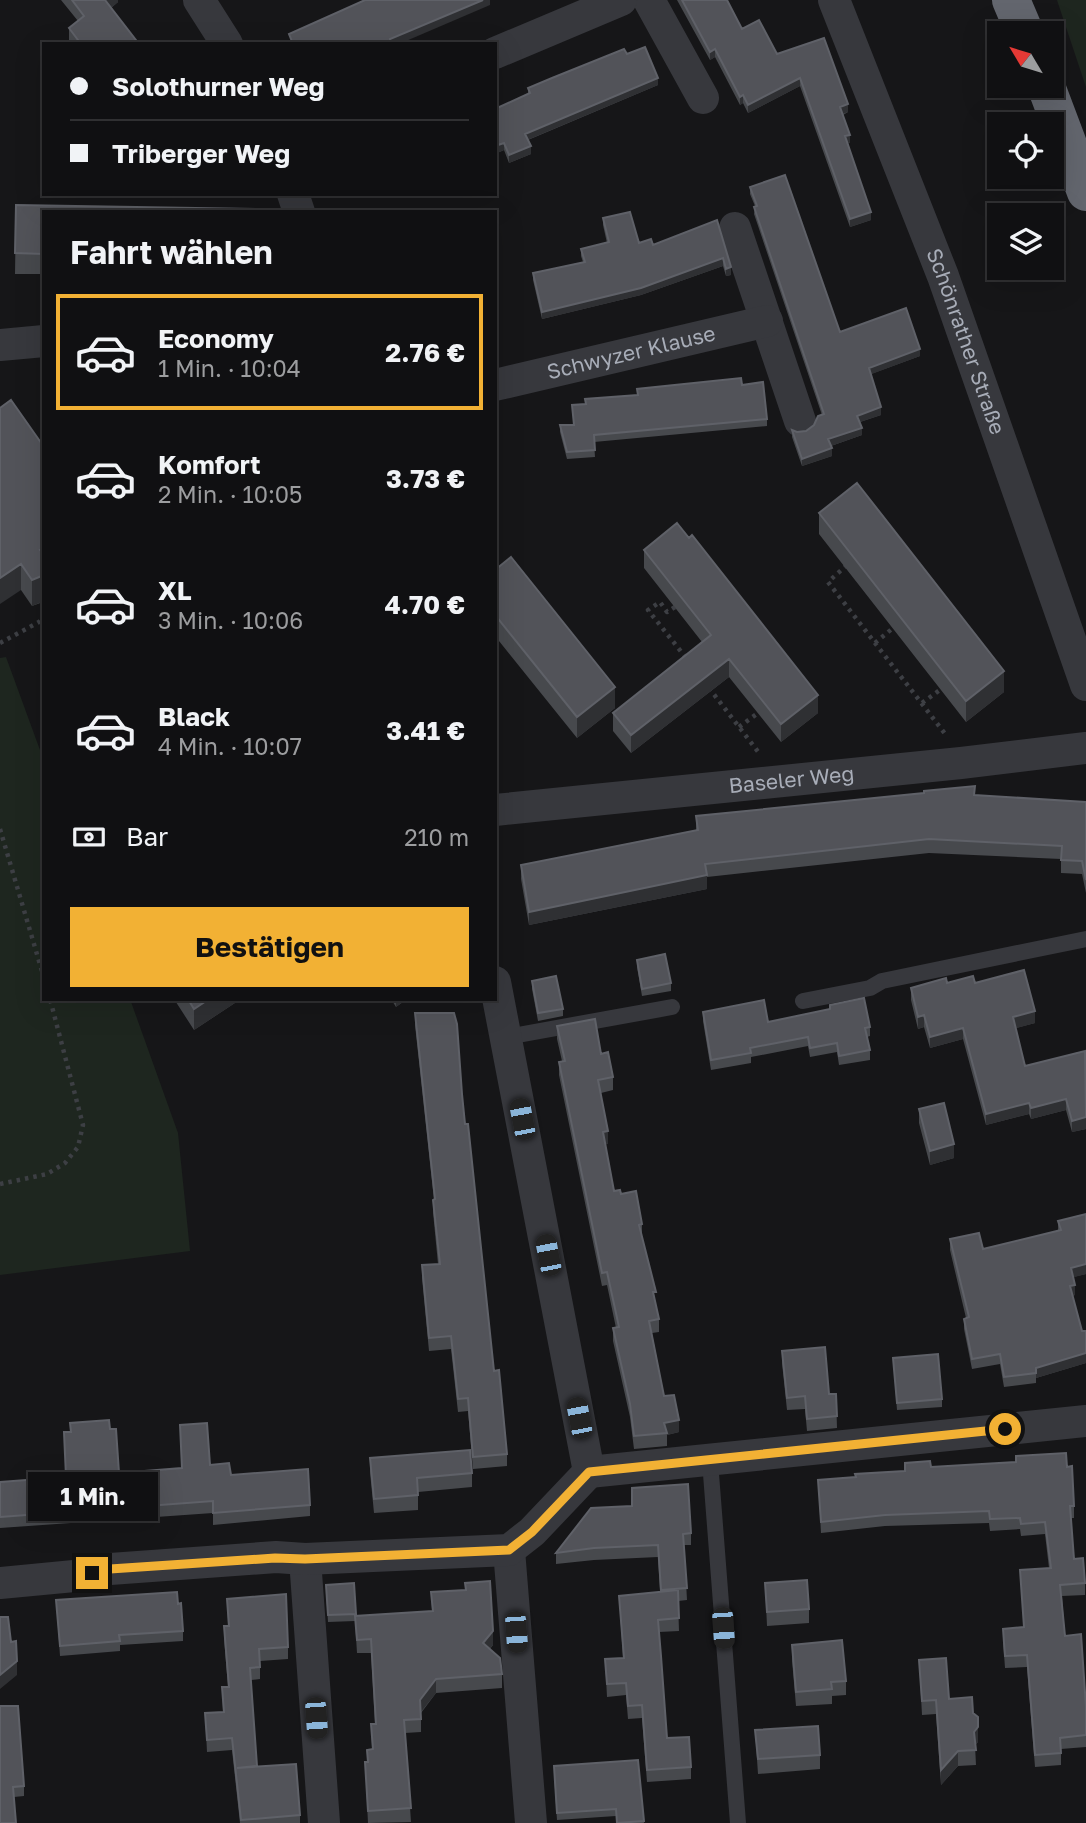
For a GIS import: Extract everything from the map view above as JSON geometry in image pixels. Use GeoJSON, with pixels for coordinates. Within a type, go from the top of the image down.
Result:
{"type":"FeatureCollection","features":[{"type":"Feature","properties":{"kind":"highway"},"geometry":{"type":"LineString","coordinates":[[1012,0],[1020,21]]}},
{"type":"Feature","properties":{"kind":"highway"},"geometry":{"type":"LineString","coordinates":[[1051,98],[1086,192]]}},
{"type":"Feature","properties":{"kind":"street"},"geometry":{"type":"LineString","coordinates":[[199,0],[226,42]]}},
{"type":"Feature","properties":{"kind":"street"},"geometry":{"type":"LineString","coordinates":[[497,51],[621,0]]}},
{"type":"Feature","properties":{"kind":"street"},"geometry":{"type":"LineString","coordinates":[[649,0],[704,98]]}},
{"type":"Feature","properties":{"kind":"street","name":"Schönrather Straße"},"geometry":{"type":"LineString","coordinates":[[834,0],[943,276],[1086,685]]}},
{"type":"Feature","properties":{"kind":"street"},"geometry":{"type":"LineString","coordinates":[[735,228],[800,421]]}},
{"type":"Feature","properties":{"kind":"street","name":"Schwyzer Klause"},"geometry":{"type":"LineString","coordinates":[[497,385],[767,321]]}},
{"type":"Feature","properties":{"kind":"street"},"geometry":{"type":"LineString","coordinates":[[0,345],[42,341]]}},
{"type":"Feature","properties":{"kind":"street","name":"Baseler Weg"},"geometry":{"type":"LineString","coordinates":[[497,810],[1086,748]]}},
{"type":"Feature","properties":{"kind":"street"},"geometry":{"type":"LineString","coordinates":[[497,991],[589,1472]]}},
{"type":"Feature","properties":{"kind":"street"},"geometry":{"type":"LineString","coordinates":[[0,1583],[74,1576],[110,1569],[275,1558],[509,1550],[532,1532],[589,1472],[1086,1421]]}},
{"type":"Feature","properties":{"kind":"street"},"geometry":{"type":"LineString","coordinates":[[509,1550],[531,1823]]}},
{"type":"Feature","properties":{"kind":"street"},"geometry":{"type":"LineString","coordinates":[[305,1559],[324,1823]]}},
{"type":"Feature","properties":{"kind":"lane"},"geometry":{"type":"LineString","coordinates":[[803,1001],[870,988],[882,981],[1086,939]]}},
{"type":"Feature","properties":{"kind":"lane"},"geometry":{"type":"LineString","coordinates":[[507,1037],[672,1007]]}},
{"type":"Feature","properties":{"kind":"lane"},"geometry":{"type":"LineString","coordinates":[[710,1461],[737,1823]]}},
{"type":"Feature","properties":{"kind":"path"},"geometry":{"type":"LineString","coordinates":[[847,565],[828,582],[950,740],[961,763]]}},
{"type":"Feature","properties":{"kind":"path"},"geometry":{"type":"LineString","coordinates":[[675,607],[667,612],[660,603],[648,610],[687,660]]}},
{"type":"Feature","properties":{"kind":"path"},"geometry":{"type":"LineString","coordinates":[[0,643],[41,622]]}},
{"type":"Feature","properties":{"kind":"path"},"geometry":{"type":"LineString","coordinates":[[875,643],[893,628]]}},
{"type":"Feature","properties":{"kind":"path"},"geometry":{"type":"LineString","coordinates":[[702,680],[782,781]]}},
{"type":"Feature","properties":{"kind":"path"},"geometry":{"type":"LineString","coordinates":[[922,703],[944,687]]}},
{"type":"Feature","properties":{"kind":"path"},"geometry":{"type":"LineString","coordinates":[[739,727],[758,713]]}},
{"type":"Feature","properties":{"kind":"path"},"geometry":{"type":"LineString","coordinates":[[0,829],[42,971]]}},
{"type":"Feature","properties":{"kind":"path"},"geometry":{"type":"LineString","coordinates":[[0,1184],[47,1174],[65,1163],[78,1147],[83,1125],[51,1001]]}},
{"type":"Feature","properties":{"kind":"shaded area"},"geometry":{"type":"Polygon","coordinates":[[[1057,0],[1086,0],[1086,87],[1057,0]]]}},
{"type":"Feature","properties":{"kind":"shaded area"},"geometry":{"type":"Polygon","coordinates":[[[6,657],[42,756],[42,1001],[131,1001],[178,1133],[190,1251],[0,1275],[0,658],[6,657]]]}},
{"type":"Feature","properties":{"kind":"building"},"geometry":{"type":"Polygon","coordinates":[[[72,0],[105,0],[137,42],[80,42],[69,28],[84,16],[72,0]]]}},
{"type":"Feature","properties":{"kind":"building"},"geometry":{"type":"Polygon","coordinates":[[[365,0],[483,0],[390,39],[391,42],[292,42],[289,34],[365,0]]]}},
{"type":"Feature","properties":{"kind":"building"},"geometry":{"type":"Polygon","coordinates":[[[682,0],[727,0],[742,29],[759,20],[777,54],[824,38],[848,104],[840,107],[850,135],[845,136],[871,212],[850,219],[800,78],[748,105],[743,95],[740,97],[715,49],[710,52],[682,0]]]}},
{"type":"Feature","properties":{"kind":"building"},"geometry":{"type":"Polygon","coordinates":[[[645,47],[658,78],[525,134],[531,146],[509,155],[504,143],[497,145],[497,108],[530,93],[528,88],[552,78],[624,49],[627,54],[645,47]]]}},
{"type":"Feature","properties":{"kind":"building"},"geometry":{"type":"Polygon","coordinates":[[[785,175],[840,332],[906,308],[920,349],[869,368],[881,407],[857,416],[862,428],[828,439],[832,448],[802,459],[792,430],[806,431],[814,425],[818,416],[824,414],[754,207],[757,206],[750,187],[785,175]]]}},
{"type":"Feature","properties":{"kind":"building"},"geometry":{"type":"Polygon","coordinates":[[[16,205],[256,209],[42,210],[42,254],[15,253],[16,205]]]}},
{"type":"Feature","properties":{"kind":"building"},"geometry":{"type":"Polygon","coordinates":[[[630,212],[639,243],[651,239],[653,245],[717,220],[731,267],[726,269],[723,258],[641,288],[542,312],[533,273],[585,262],[581,249],[609,242],[603,218],[630,212]]]}},
{"type":"Feature","properties":{"kind":"building"},"geometry":{"type":"Polygon","coordinates":[[[741,378],[742,385],[763,382],[767,419],[594,435],[595,450],[567,452],[560,425],[574,425],[572,405],[586,404],[585,399],[638,395],[637,389],[741,378]]]}},
{"type":"Feature","properties":{"kind":"building"},"geometry":{"type":"Polygon","coordinates":[[[11,400],[42,444],[42,576],[32,580],[21,564],[0,578],[0,408],[11,400]]]}},
{"type":"Feature","properties":{"kind":"building"},"geometry":{"type":"Polygon","coordinates":[[[857,483],[1004,671],[966,701],[819,513],[857,483]]]}},
{"type":"Feature","properties":{"kind":"building"},"geometry":{"type":"Polygon","coordinates":[[[677,523],[689,538],[692,535],[818,695],[781,724],[729,659],[631,735],[613,713],[711,635],[644,550],[677,523]]]}},
{"type":"Feature","properties":{"kind":"building"},"geometry":{"type":"Polygon","coordinates":[[[511,557],[615,687],[577,717],[497,617],[497,568],[511,557]]]}},
{"type":"Feature","properties":{"kind":"building"},"geometry":{"type":"Polygon","coordinates":[[[975,786],[974,795],[1086,802],[1086,880],[1082,861],[1061,860],[1062,846],[929,839],[705,864],[707,875],[529,912],[521,865],[698,830],[696,816],[975,786]]]}},
{"type":"Feature","properties":{"kind":"building"},"geometry":{"type":"Polygon","coordinates":[[[665,954],[671,983],[642,989],[637,960],[665,954]]]}},
{"type":"Feature","properties":{"kind":"building"},"geometry":{"type":"Polygon","coordinates":[[[1024,970],[1035,1011],[1013,1017],[1025,1066],[1085,1051],[1086,1117],[1072,1121],[1066,1099],[1031,1108],[1029,1103],[986,1114],[963,1028],[930,1037],[924,1015],[918,1017],[911,988],[946,978],[947,983],[973,976],[975,983],[1024,970]]]}},
{"type":"Feature","properties":{"kind":"building"},"geometry":{"type":"Polygon","coordinates":[[[556,976],[563,1009],[538,1013],[532,981],[556,976]]]}},
{"type":"Feature","properties":{"kind":"building"},"geometry":{"type":"Polygon","coordinates":[[[864,998],[870,1027],[865,1028],[870,1050],[839,1056],[837,1043],[810,1048],[808,1037],[750,1048],[751,1053],[711,1060],[703,1012],[764,1000],[768,1022],[830,1009],[830,1005],[864,998]]]}},
{"type":"Feature","properties":{"kind":"building"},"geometry":{"type":"Polygon","coordinates":[[[189,1001],[206,1001],[194,1009],[189,1001]]]}},
{"type":"Feature","properties":{"kind":"building"},"geometry":{"type":"Polygon","coordinates":[[[415,1013],[454,1013],[457,1024],[465,1124],[468,1124],[494,1371],[499,1370],[507,1454],[473,1457],[468,1398],[458,1399],[451,1336],[429,1338],[422,1265],[440,1264],[415,1013]]]}},
{"type":"Feature","properties":{"kind":"building"},"geometry":{"type":"Polygon","coordinates":[[[595,1019],[601,1054],[608,1052],[613,1077],[598,1080],[608,1131],[603,1132],[614,1191],[620,1190],[621,1194],[636,1191],[642,1224],[639,1225],[656,1292],[653,1292],[659,1319],[649,1321],[664,1396],[674,1395],[679,1420],[664,1423],[667,1433],[634,1436],[630,1404],[613,1328],[619,1327],[607,1272],[602,1273],[559,1062],[565,1061],[557,1026],[595,1019]]]}},
{"type":"Feature","properties":{"kind":"building"},"geometry":{"type":"Polygon","coordinates":[[[944,1103],[954,1144],[930,1151],[919,1109],[944,1103]]]}},
{"type":"Feature","properties":{"kind":"building"},"geometry":{"type":"Polygon","coordinates":[[[1086,1214],[1086,1264],[1071,1268],[1075,1285],[1070,1286],[1082,1331],[1086,1331],[1086,1353],[1036,1368],[1036,1373],[1004,1377],[1000,1354],[972,1359],[964,1319],[969,1317],[950,1239],[979,1233],[983,1249],[1061,1230],[1058,1221],[1086,1214]]]}},
{"type":"Feature","properties":{"kind":"building"},"geometry":{"type":"Polygon","coordinates":[[[825,1347],[829,1394],[836,1394],[837,1416],[807,1419],[805,1396],[787,1398],[782,1351],[825,1347]]]}},
{"type":"Feature","properties":{"kind":"building"},"geometry":{"type":"Polygon","coordinates":[[[938,1354],[942,1399],[897,1403],[893,1358],[938,1354]]]}},
{"type":"Feature","properties":{"kind":"building"},"geometry":{"type":"Polygon","coordinates":[[[109,1420],[110,1429],[116,1429],[119,1473],[182,1468],[180,1425],[207,1423],[210,1465],[229,1463],[231,1475],[308,1469],[310,1505],[213,1513],[213,1501],[0,1517],[0,1482],[66,1477],[64,1432],[71,1432],[70,1423],[109,1420]]]}},
{"type":"Feature","properties":{"kind":"building"},"geometry":{"type":"Polygon","coordinates":[[[470,1450],[472,1473],[417,1478],[418,1495],[374,1499],[370,1458],[470,1450]]]}},
{"type":"Feature","properties":{"kind":"building"},"geometry":{"type":"Polygon","coordinates":[[[1066,1453],[1067,1467],[1072,1466],[1074,1506],[1070,1506],[1074,1559],[1083,1558],[1085,1583],[1060,1585],[1065,1636],[1081,1634],[1086,1735],[1060,1738],[1061,1753],[1035,1755],[1027,1655],[1005,1656],[1003,1629],[1024,1627],[1020,1570],[1051,1568],[1045,1522],[1021,1524],[1020,1518],[990,1519],[989,1511],[885,1515],[821,1522],[818,1480],[856,1477],[855,1474],[905,1471],[905,1463],[930,1461],[931,1467],[1016,1462],[1016,1456],[1066,1453]]]}},
{"type":"Feature","properties":{"kind":"building"},"geometry":{"type":"Polygon","coordinates":[[[688,1484],[691,1533],[683,1534],[687,1588],[661,1590],[658,1545],[556,1553],[591,1508],[632,1506],[632,1488],[688,1484]]]}},
{"type":"Feature","properties":{"kind":"building"},"geometry":{"type":"Polygon","coordinates":[[[807,1580],[809,1609],[767,1612],[765,1583],[807,1580]]]}},
{"type":"Feature","properties":{"kind":"building"},"geometry":{"type":"Polygon","coordinates":[[[490,1581],[493,1631],[483,1643],[500,1658],[502,1674],[436,1679],[420,1700],[421,1719],[404,1720],[411,1808],[368,1811],[365,1762],[368,1762],[367,1750],[373,1749],[371,1724],[376,1724],[371,1639],[357,1640],[355,1616],[433,1611],[431,1592],[466,1590],[465,1583],[490,1581]]]}},
{"type":"Feature","properties":{"kind":"building"},"geometry":{"type":"Polygon","coordinates":[[[354,1583],[356,1614],[328,1615],[326,1585],[354,1583]]]}},
{"type":"Feature","properties":{"kind":"building"},"geometry":{"type":"Polygon","coordinates":[[[678,1590],[679,1618],[658,1620],[667,1738],[689,1737],[691,1767],[647,1770],[642,1705],[628,1706],[626,1683],[607,1684],[605,1659],[624,1658],[619,1596],[678,1590]]]}},
{"type":"Feature","properties":{"kind":"building"},"geometry":{"type":"Polygon","coordinates":[[[177,1592],[178,1604],[181,1603],[183,1631],[119,1635],[120,1641],[60,1646],[56,1600],[177,1592]]]}},
{"type":"Feature","properties":{"kind":"building"},"geometry":{"type":"Polygon","coordinates":[[[286,1594],[288,1647],[259,1649],[260,1667],[250,1668],[257,1766],[237,1768],[296,1764],[300,1815],[241,1820],[232,1738],[207,1740],[205,1713],[224,1712],[222,1687],[229,1687],[224,1626],[229,1626],[227,1599],[286,1594]]]}},
{"type":"Feature","properties":{"kind":"building"},"geometry":{"type":"Polygon","coordinates":[[[0,1617],[8,1617],[11,1642],[16,1641],[17,1661],[0,1675],[0,1617]]]}},
{"type":"Feature","properties":{"kind":"building"},"geometry":{"type":"Polygon","coordinates":[[[842,1640],[846,1681],[831,1682],[832,1689],[796,1692],[792,1645],[842,1640]]]}},
{"type":"Feature","properties":{"kind":"building"},"geometry":{"type":"Polygon","coordinates":[[[946,1658],[949,1699],[972,1697],[973,1713],[978,1717],[978,1727],[974,1732],[976,1750],[958,1751],[941,1770],[936,1700],[922,1701],[919,1660],[946,1658]]]}},
{"type":"Feature","properties":{"kind":"building"},"geometry":{"type":"Polygon","coordinates":[[[0,1706],[18,1706],[24,1786],[13,1787],[16,1823],[0,1823],[0,1706]]]}},
{"type":"Feature","properties":{"kind":"building"},"geometry":{"type":"Polygon","coordinates":[[[818,1726],[820,1755],[758,1759],[755,1730],[818,1726]]]}},
{"type":"Feature","properties":{"kind":"building"},"geometry":{"type":"Polygon","coordinates":[[[638,1760],[644,1821],[617,1823],[616,1809],[557,1813],[554,1766],[638,1760]]]}},
{"type":"Feature","properties":{"kind":"route"},"geometry":{"type":"LineString","coordinates":[[92,1573],[110,1569],[275,1558],[509,1550],[532,1532],[589,1472],[1005,1429]]}}]}
